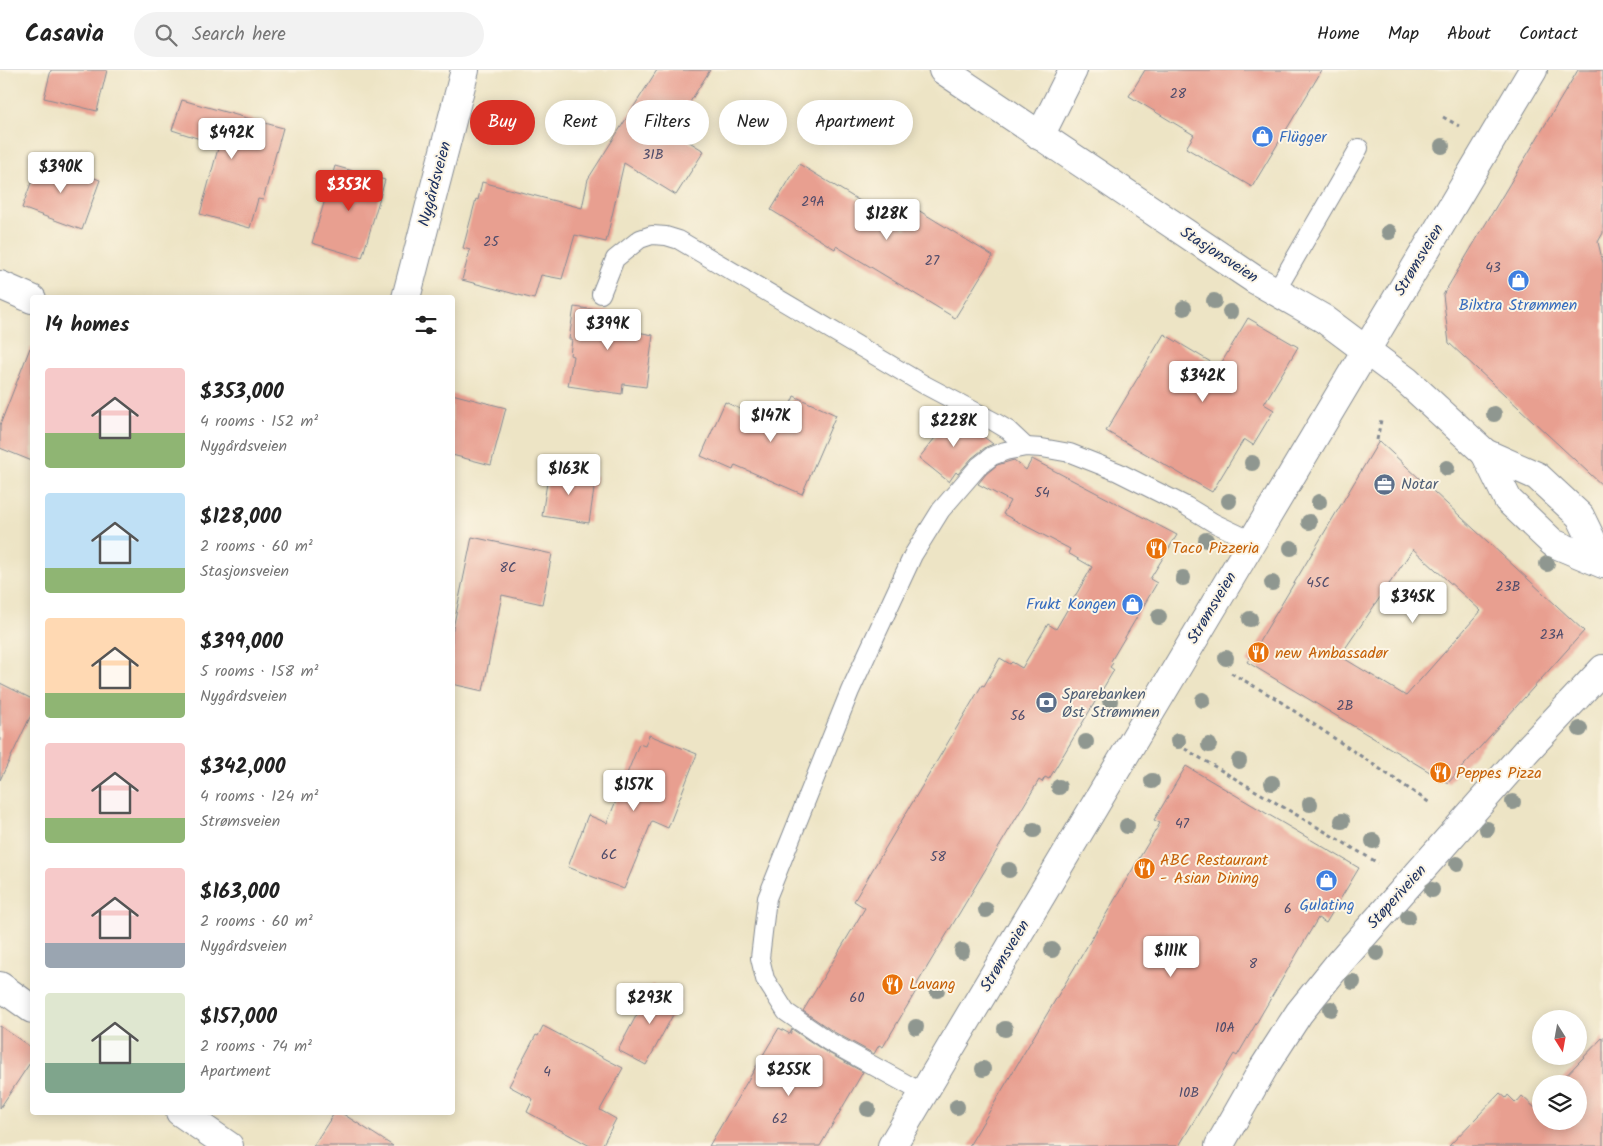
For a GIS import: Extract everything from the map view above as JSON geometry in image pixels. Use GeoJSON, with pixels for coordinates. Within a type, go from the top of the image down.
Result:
{"type":"FeatureCollection","features":[{"type":"Feature","properties":{"kind":"main road","name":"Nygårdsveien"},"geometry":{"type":"LineString","coordinates":[[407,295],[465,70]]}},
{"type":"Feature","properties":{"kind":"main road","name":"Stasjonsveien"},"geometry":{"type":"LineString","coordinates":[[943,70],[1254,279],[1324,319],[1407,381],[1485,453],[1537,476],[1580,516],[1603,563]]}},
{"type":"Feature","properties":{"kind":"main road"},"geometry":{"type":"LineString","coordinates":[[1040,136],[1073,70]]}},
{"type":"Feature","properties":{"kind":"main road","name":"Strømsveien"},"geometry":{"type":"LineString","coordinates":[[892,1146],[1532,70]]}},
{"type":"Feature","properties":{"kind":"main road"},"geometry":{"type":"LineString","coordinates":[[0,285],[30,298]]}},
{"type":"Feature","properties":{"kind":"main road","name":"Stasjonsveien"},"geometry":{"type":"LineString","coordinates":[[1485,453],[1508,500],[1553,542],[1603,563]]}},
{"type":"Feature","properties":{"kind":"main road","name":"Støperiveien"},"geometry":{"type":"LineString","coordinates":[[1219,1146],[1264,1067],[1310,998],[1521,758],[1603,669]]}},
{"type":"Feature","properties":{"kind":"main road"},"geometry":{"type":"LineString","coordinates":[[0,986],[30,1008]]}},
{"type":"Feature","properties":{"kind":"main road"},"geometry":{"type":"LineString","coordinates":[[184,1115],[229,1146]]}},
{"type":"Feature","properties":{"kind":"lane"},"geometry":{"type":"LineString","coordinates":[[1276,291],[1359,148]]}},
{"type":"Feature","properties":{"kind":"lane"},"geometry":{"type":"LineString","coordinates":[[601,294],[615,259],[640,239],[652,235],[666,236],[678,240],[923,384],[993,420],[1008,430],[1026,447]]}},
{"type":"Feature","properties":{"kind":"lane"},"geometry":{"type":"LineString","coordinates":[[924,1093],[828,1041],[786,1012],[765,979],[760,958],[767,898],[850,691],[913,555],[941,510],[979,466],[992,456],[1005,451],[1026,447],[1070,453],[1118,472],[1252,541]]}},
{"type":"Feature","properties":{"kind":"path"},"geometry":{"type":"LineString","coordinates":[[1443,117],[1459,126]]}},
{"type":"Feature","properties":{"kind":"path"},"geometry":{"type":"LineString","coordinates":[[1377,440],[1381,420]]}},
{"type":"Feature","properties":{"kind":"path"},"geometry":{"type":"LineString","coordinates":[[1231,673],[1274,698],[1430,803]]}},
{"type":"Feature","properties":{"kind":"path"},"geometry":{"type":"LineString","coordinates":[[1185,749],[1378,863]]}},
{"type":"Feature","properties":{"kind":"building"},"geometry":{"type":"Polygon","coordinates":[[[51,70],[107,70],[97,111],[44,98],[51,70]]]}},
{"type":"Feature","properties":{"kind":"building"},"geometry":{"type":"Polygon","coordinates":[[[657,70],[710,70],[691,100],[638,100],[657,70]]]}},
{"type":"Feature","properties":{"kind":"building"},"geometry":{"type":"Polygon","coordinates":[[[1145,70],[1322,70],[1252,187],[1186,148],[1194,135],[1129,96],[1145,70]]]}},
{"type":"Feature","properties":{"kind":"building"},"geometry":{"type":"Polygon","coordinates":[[[1578,70],[1603,70],[1603,233],[1598,242],[1603,263],[1603,486],[1449,343],[1443,295],[1578,70]]]}},
{"type":"Feature","properties":{"kind":"building"},"geometry":{"type":"Polygon","coordinates":[[[182,100],[283,128],[263,200],[258,199],[250,228],[200,214],[219,145],[172,130],[182,100]]]}},
{"type":"Feature","properties":{"kind":"building"},"geometry":{"type":"Polygon","coordinates":[[[626,119],[626,145],[694,145],[704,151],[676,195],[624,163],[606,242],[575,235],[562,279],[541,275],[534,299],[462,280],[470,250],[463,248],[482,182],[582,208],[588,179],[610,145],[616,145],[616,135],[626,119]]]}},
{"type":"Feature","properties":{"kind":"building"},"geometry":{"type":"Polygon","coordinates":[[[40,158],[100,180],[82,230],[22,208],[40,158]]]}},
{"type":"Feature","properties":{"kind":"building"},"geometry":{"type":"Polygon","coordinates":[[[799,164],[906,229],[918,210],[993,256],[955,318],[836,246],[835,249],[771,210],[799,164]]]}},
{"type":"Feature","properties":{"kind":"building"},"geometry":{"type":"Polygon","coordinates":[[[335,166],[385,180],[362,258],[312,243],[335,166]]]}},
{"type":"Feature","properties":{"kind":"building"},"geometry":{"type":"Polygon","coordinates":[[[574,307],[634,315],[632,331],[653,335],[646,387],[623,384],[622,394],[568,386],[573,356],[570,355],[572,339],[569,339],[574,307]]]}},
{"type":"Feature","properties":{"kind":"building"},"geometry":{"type":"Polygon","coordinates":[[[1248,318],[1298,347],[1264,404],[1274,410],[1253,445],[1244,439],[1212,492],[1106,431],[1164,334],[1219,367],[1248,318]]]}},
{"type":"Feature","properties":{"kind":"building"},"geometry":{"type":"Polygon","coordinates":[[[30,348],[30,460],[0,448],[0,425],[30,348]]]}},
{"type":"Feature","properties":{"kind":"building"},"geometry":{"type":"Polygon","coordinates":[[[455,395],[506,408],[491,465],[455,456],[455,395]]]}},
{"type":"Feature","properties":{"kind":"building"},"geometry":{"type":"Polygon","coordinates":[[[794,396],[836,415],[802,494],[735,465],[733,470],[701,456],[725,402],[781,428],[794,396]]]}},
{"type":"Feature","properties":{"kind":"building"},"geometry":{"type":"Polygon","coordinates":[[[954,414],[993,444],[972,458],[958,474],[956,472],[949,482],[919,458],[954,414]]]}},
{"type":"Feature","properties":{"kind":"building"},"geometry":{"type":"Polygon","coordinates":[[[1379,441],[1584,631],[1448,783],[1247,662],[1379,441]],[[1413,549],[1340,656],[1406,696],[1481,611],[1413,549]]]}},
{"type":"Feature","properties":{"kind":"building"},"geometry":{"type":"Polygon","coordinates":[[[1032,459],[1177,535],[1150,579],[1157,583],[1111,661],[1113,663],[1110,667],[1114,670],[1049,779],[1045,777],[1042,782],[1039,780],[917,984],[919,986],[883,1047],[879,1045],[874,1054],[834,1032],[803,1011],[865,908],[854,901],[982,685],[984,686],[1000,658],[1022,668],[1048,624],[1056,629],[1092,567],[1068,553],[1070,549],[1003,514],[1010,501],[978,484],[997,465],[1014,460],[1026,470],[1032,459]]]}},
{"type":"Feature","properties":{"kind":"building"},"geometry":{"type":"Polygon","coordinates":[[[549,469],[596,476],[589,523],[542,516],[549,469]]]}},
{"type":"Feature","properties":{"kind":"building"},"geometry":{"type":"Polygon","coordinates":[[[472,537],[552,554],[542,604],[502,595],[483,691],[455,685],[455,619],[472,537]]]}},
{"type":"Feature","properties":{"kind":"building"},"geometry":{"type":"Polygon","coordinates":[[[0,683],[30,698],[30,717],[0,780],[0,683]]]}},
{"type":"Feature","properties":{"kind":"building"},"geometry":{"type":"Polygon","coordinates":[[[649,735],[697,754],[668,828],[652,821],[624,889],[568,867],[588,815],[607,823],[639,744],[645,746],[649,735]]]}},
{"type":"Feature","properties":{"kind":"building"},"geometry":{"type":"Polygon","coordinates":[[[1186,766],[1359,868],[1326,923],[1318,918],[1237,1056],[1234,1054],[1179,1146],[969,1146],[1160,823],[1154,820],[1186,766]]]}},
{"type":"Feature","properties":{"kind":"building"},"geometry":{"type":"Polygon","coordinates":[[[653,984],[681,1000],[646,1065],[618,1050],[653,984]]]}},
{"type":"Feature","properties":{"kind":"building"},"geometry":{"type":"Polygon","coordinates":[[[0,1026],[30,1047],[30,1063],[0,1108],[0,1026]]]}},
{"type":"Feature","properties":{"kind":"building"},"geometry":{"type":"Polygon","coordinates":[[[543,1026],[623,1068],[600,1110],[616,1119],[602,1146],[590,1146],[527,1112],[533,1099],[509,1086],[536,1035],[538,1036],[543,1026]]]}},
{"type":"Feature","properties":{"kind":"building"},"geometry":{"type":"Polygon","coordinates":[[[779,1028],[790,1034],[792,1029],[823,1050],[863,1072],[820,1146],[709,1146],[779,1028]]]}},
{"type":"Feature","properties":{"kind":"building"},"geometry":{"type":"Polygon","coordinates":[[[1603,1037],[1603,1146],[1449,1146],[1500,1093],[1506,1098],[1508,1095],[1516,1103],[1522,1096],[1532,1105],[1532,1130],[1587,1130],[1587,1075],[1567,1075],[1576,1065],[1588,1065],[1588,1053],[1603,1037]]]}},
{"type":"Feature","properties":{"kind":"building"},"geometry":{"type":"Polygon","coordinates":[[[333,1115],[345,1115],[393,1146],[313,1146],[333,1115]]]}},
{"type":"Feature","properties":{"kind":"place","name":"Flügger"},"geometry":{"type":"Point","coordinates":[1263,137]}},
{"type":"Feature","properties":{"kind":"place","name":"Bilxtra Strømmen"},"geometry":{"type":"Point","coordinates":[1518,281]}},
{"type":"Feature","properties":{"kind":"place","name":"Notar"},"geometry":{"type":"Point","coordinates":[1385,484]}},
{"type":"Feature","properties":{"kind":"place","name":"Taco Pizzeria"},"geometry":{"type":"Point","coordinates":[1156,548]}},
{"type":"Feature","properties":{"kind":"place","name":"Frukt Kongen"},"geometry":{"type":"Point","coordinates":[1132,604]}},
{"type":"Feature","properties":{"kind":"place","name":"new Ambassadør"},"geometry":{"type":"Point","coordinates":[1259,653]}},
{"type":"Feature","properties":{"kind":"place","name":"Sparebanken Øst Strømmen"},"geometry":{"type":"Point","coordinates":[1046,703]}},
{"type":"Feature","properties":{"kind":"place","name":"Peppes Pizza"},"geometry":{"type":"Point","coordinates":[1440,773]}},
{"type":"Feature","properties":{"kind":"place","name":"ABC Restaurant - Asian Dining"},"geometry":{"type":"Point","coordinates":[1144,869]}},
{"type":"Feature","properties":{"kind":"place","name":"Gulating"},"geometry":{"type":"Point","coordinates":[1327,881]}},
{"type":"Feature","properties":{"kind":"place","name":"Lavang"},"geometry":{"type":"Point","coordinates":[893,984]}}]}
